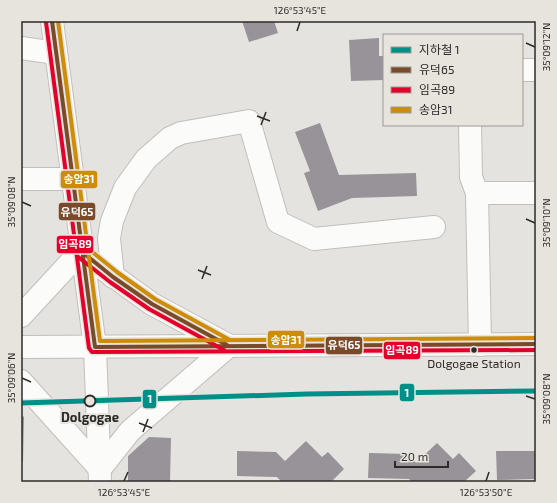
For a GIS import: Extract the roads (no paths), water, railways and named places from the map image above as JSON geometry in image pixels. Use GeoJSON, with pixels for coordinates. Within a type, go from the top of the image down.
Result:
{"type":"FeatureCollection","features":[{"type":"Feature","properties":{"kind":"street"},"geometry":{"type":"LineString","coordinates":[[52,21],[81,251],[95,347],[100,475]]}},
{"type":"Feature","properties":{"kind":"street"},"geometry":{"type":"LineString","coordinates":[[21,48],[56,53]]}},
{"type":"Feature","properties":{"kind":"street"},"geometry":{"type":"LineString","coordinates":[[523,70],[536,70]]}},
{"type":"Feature","properties":{"kind":"street"},"geometry":{"type":"LineString","coordinates":[[113,277],[109,238],[112,221],[125,188],[146,159],[170,138],[181,134],[249,121],[278,222],[314,239],[434,227]]}},
{"type":"Feature","properties":{"kind":"street"},"geometry":{"type":"LineString","coordinates":[[470,126],[470,177],[477,193],[480,344]]}},
{"type":"Feature","properties":{"kind":"street"},"geometry":{"type":"LineString","coordinates":[[21,179],[72,179]]}},
{"type":"Feature","properties":{"kind":"street"},"geometry":{"type":"LineString","coordinates":[[477,193],[536,193]]}},
{"type":"Feature","properties":{"kind":"street"},"geometry":{"type":"LineString","coordinates":[[81,251],[113,277],[152,304],[230,346]]}},
{"type":"Feature","properties":{"kind":"street"},"geometry":{"type":"LineString","coordinates":[[21,316],[81,251]]}},
{"type":"Feature","properties":{"kind":"street"},"geometry":{"type":"LineString","coordinates":[[21,347],[536,344]]}},
{"type":"Feature","properties":{"kind":"street"},"geometry":{"type":"LineString","coordinates":[[100,475],[130,431],[230,346]]}},
{"type":"Feature","properties":{"kind":"street"},"geometry":{"type":"LineString","coordinates":[[21,381],[100,475]]}},
{"type":"Feature","properties":{"kind":"metro line","name":"1"},"geometry":{"type":"LineString","coordinates":[[21,403],[307,394],[536,391]]}},
{"type":"Feature","properties":{"kind":"place","name":"Dolgogae Station"},"geometry":{"type":"Point","coordinates":[474,350]}},
{"type":"Feature","properties":{"kind":"place","name":"Dolgogae"},"geometry":{"type":"Point","coordinates":[90,401]}}]}
